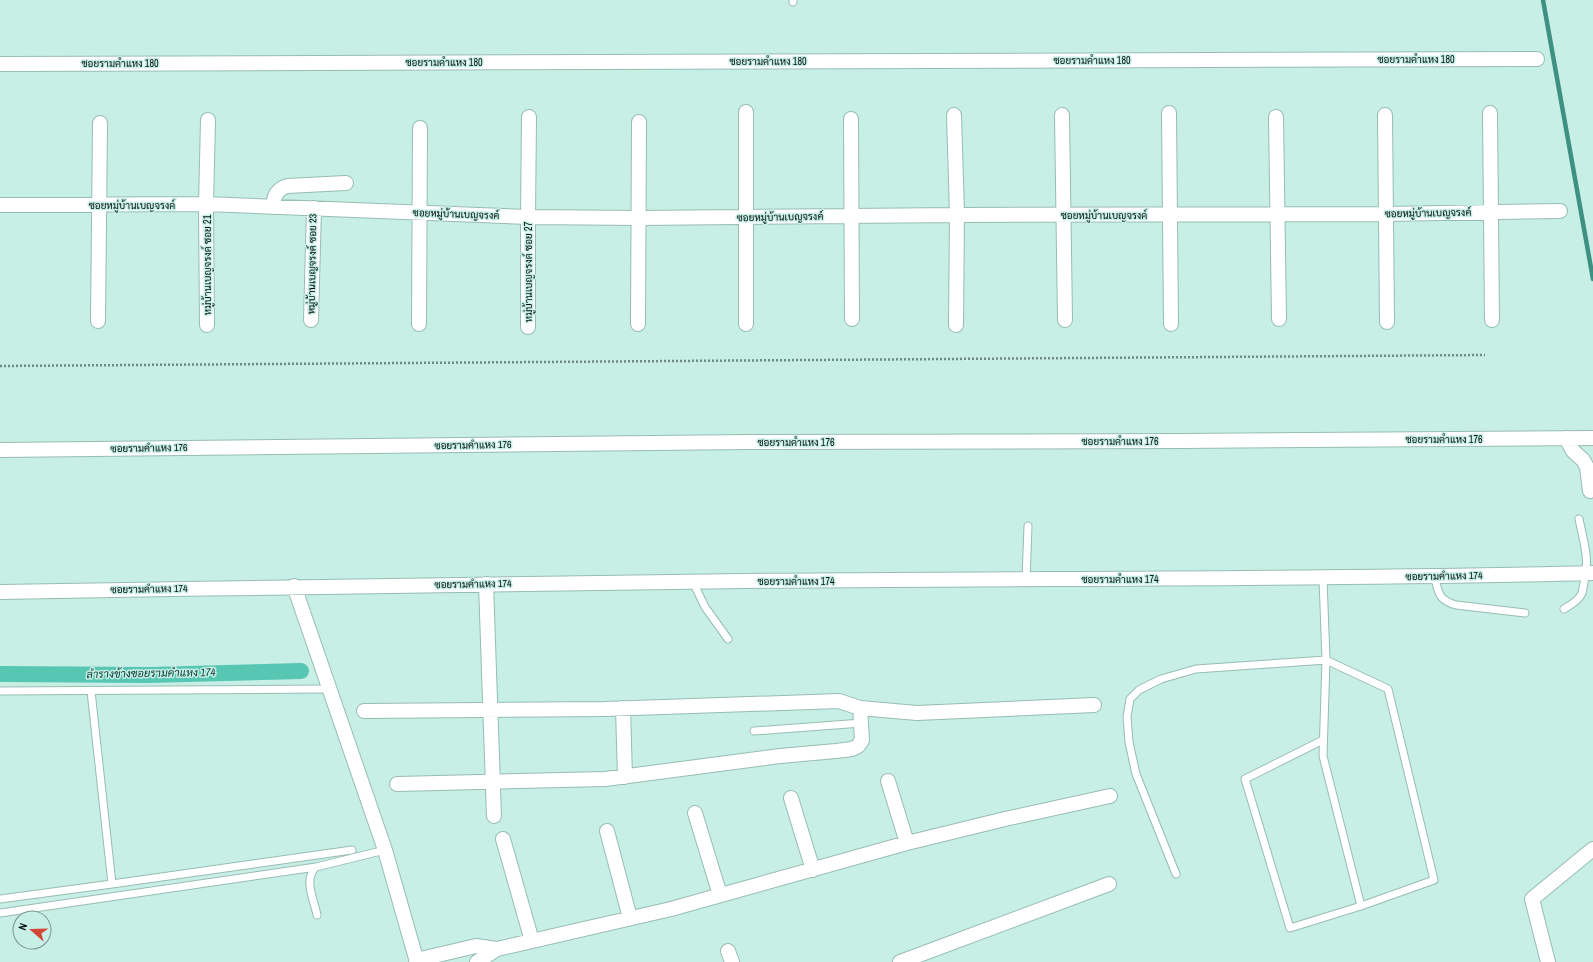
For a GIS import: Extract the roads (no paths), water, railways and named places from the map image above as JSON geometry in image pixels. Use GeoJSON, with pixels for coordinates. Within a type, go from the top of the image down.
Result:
{"type":"FeatureCollection","features":[{"type":"Feature","properties":{"kind":"street","name":"ซอยรามคำแหง 180"},"geometry":{"type":"LineString","coordinates":[[0,64],[1537,59]]}},
{"type":"Feature","properties":{"kind":"street"},"geometry":{"type":"LineString","coordinates":[[746,112],[746,324]]}},
{"type":"Feature","properties":{"kind":"street"},"geometry":{"type":"LineString","coordinates":[[1169,113],[1171,324]]}},
{"type":"Feature","properties":{"kind":"street"},"geometry":{"type":"LineString","coordinates":[[1490,113],[1492,320]]}},
{"type":"Feature","properties":{"kind":"street"},"geometry":{"type":"LineString","coordinates":[[954,115],[957,215],[956,325]]}},
{"type":"Feature","properties":{"kind":"street"},"geometry":{"type":"LineString","coordinates":[[1062,115],[1062,216],[1065,320]]}},
{"type":"Feature","properties":{"kind":"street"},"geometry":{"type":"LineString","coordinates":[[1385,115],[1387,322]]}},
{"type":"Feature","properties":{"kind":"street","name":"หมู่บ้านเบญจรงค์ ซอย 27"},"geometry":{"type":"LineString","coordinates":[[528,327],[529,117]]}},
{"type":"Feature","properties":{"kind":"street"},"geometry":{"type":"LineString","coordinates":[[1276,117],[1279,318]]}},
{"type":"Feature","properties":{"kind":"street"},"geometry":{"type":"LineString","coordinates":[[851,119],[852,319]]}},
{"type":"Feature","properties":{"kind":"street","name":"หมู่บ้านเบญจรงค์ ซอย 21"},"geometry":{"type":"LineString","coordinates":[[207,325],[206,204],[208,120]]}},
{"type":"Feature","properties":{"kind":"street"},"geometry":{"type":"LineString","coordinates":[[638,324],[640,218],[639,122]]}},
{"type":"Feature","properties":{"kind":"street"},"geometry":{"type":"LineString","coordinates":[[98,321],[100,123]]}},
{"type":"Feature","properties":{"kind":"street"},"geometry":{"type":"LineString","coordinates":[[419,324],[418,213],[420,128]]}},
{"type":"Feature","properties":{"kind":"street"},"geometry":{"type":"LineString","coordinates":[[274,206],[274,198],[276,193],[280,189],[287,186],[346,183]]}},
{"type":"Feature","properties":{"kind":"street","name":"ซอยหมู่บ้านเบญจรงค์"},"geometry":{"type":"LineString","coordinates":[[0,205],[206,204],[528,217],[640,218],[957,215],[1277,215],[1560,211]]}},
{"type":"Feature","properties":{"kind":"street","name":"หมู่บ้านเบญจรงค์ ซอย 23"},"geometry":{"type":"LineString","coordinates":[[311,320],[314,208]]}},
{"type":"Feature","properties":{"kind":"street"},"geometry":{"type":"LineString","coordinates":[[1566,438],[1587,467],[1590,491]]}},
{"type":"Feature","properties":{"kind":"street","name":"ซอยรามคำแหง 176"},"geometry":{"type":"LineString","coordinates":[[0,450],[749,442],[1593,438]]}},
{"type":"Feature","properties":{"kind":"street","name":"ซอยรามคำแหง 174"},"geometry":{"type":"LineString","coordinates":[[0,592],[294,586],[693,582],[1323,579],[1590,574]]}},
{"type":"Feature","properties":{"kind":"street"},"geometry":{"type":"LineString","coordinates":[[486,584],[494,816]]}},
{"type":"Feature","properties":{"kind":"street"},"geometry":{"type":"LineString","coordinates":[[294,586],[385,850],[416,961],[476,946],[496,949],[630,918],[720,895],[907,843],[1005,819],[1110,796]]}},
{"type":"Feature","properties":{"kind":"street"},"geometry":{"type":"LineString","coordinates":[[364,711],[623,708],[839,701],[860,708],[916,713],[1094,705]]}},
{"type":"Feature","properties":{"kind":"street"},"geometry":{"type":"LineString","coordinates":[[623,708],[625,777]]}},
{"type":"Feature","properties":{"kind":"street"},"geometry":{"type":"LineString","coordinates":[[397,784],[605,779],[780,756],[852,749],[858,746],[862,740],[860,708]]}},
{"type":"Feature","properties":{"kind":"street"},"geometry":{"type":"LineString","coordinates":[[888,781],[907,843]]}},
{"type":"Feature","properties":{"kind":"street"},"geometry":{"type":"LineString","coordinates":[[791,798],[812,870]]}},
{"type":"Feature","properties":{"kind":"street"},"geometry":{"type":"LineString","coordinates":[[695,814],[720,895]]}},
{"type":"Feature","properties":{"kind":"street"},"geometry":{"type":"LineString","coordinates":[[607,831],[630,918]]}},
{"type":"Feature","properties":{"kind":"street"},"geometry":{"type":"LineString","coordinates":[[503,839],[532,941]]}},
{"type":"Feature","properties":{"kind":"street"},"geometry":{"type":"LineString","coordinates":[[1548,962],[1532,900],[1593,849]]}},
{"type":"Feature","properties":{"kind":"street"},"geometry":{"type":"LineString","coordinates":[[900,962],[1109,884]]}},
{"type":"Feature","properties":{"kind":"street"},"geometry":{"type":"LineString","coordinates":[[477,962],[496,949]]}},
{"type":"Feature","properties":{"kind":"lane"},"geometry":{"type":"LineString","coordinates":[[1564,609],[1576,601],[1582,594],[1590,574],[1586,548],[1579,520]]}},
{"type":"Feature","properties":{"kind":"lane"},"geometry":{"type":"LineString","coordinates":[[1026,580],[1028,526]]}},
{"type":"Feature","properties":{"kind":"lane"},"geometry":{"type":"LineString","coordinates":[[1434,576],[1440,596],[1445,602],[1456,605],[1525,613]]}},
{"type":"Feature","properties":{"kind":"lane"},"geometry":{"type":"LineString","coordinates":[[1323,579],[1326,660],[1323,756],[1361,906]]}},
{"type":"Feature","properties":{"kind":"lane"},"geometry":{"type":"LineString","coordinates":[[693,582],[705,607],[728,639]]}},
{"type":"Feature","properties":{"kind":"lane"},"geometry":{"type":"LineString","coordinates":[[1176,874],[1136,774],[1129,742],[1127,717],[1130,700],[1139,690],[1161,680],[1196,670],[1326,660],[1388,689],[1434,880],[1361,906],[1290,928],[1245,779],[1323,740]]}},
{"type":"Feature","properties":{"kind":"lane"},"geometry":{"type":"LineString","coordinates":[[0,691],[330,689]]}},
{"type":"Feature","properties":{"kind":"lane"},"geometry":{"type":"LineString","coordinates":[[91,691],[112,884]]}},
{"type":"Feature","properties":{"kind":"lane"},"geometry":{"type":"LineString","coordinates":[[754,732],[862,723]]}},
{"type":"Feature","properties":{"kind":"lane"},"geometry":{"type":"LineString","coordinates":[[0,899],[352,850]]}},
{"type":"Feature","properties":{"kind":"lane"},"geometry":{"type":"LineString","coordinates":[[0,912],[316,867],[385,850]]}},
{"type":"Feature","properties":{"kind":"lane"},"geometry":{"type":"LineString","coordinates":[[316,867],[311,871],[309,881],[317,915]]}},
{"type":"Feature","properties":{"kind":"waterway"},"geometry":{"type":"LineString","coordinates":[[1543,0],[1593,279]]}},
{"type":"Feature","properties":{"kind":"waterway","name":"ลำรางข้างซอยรามคำแหง 174"},"geometry":{"type":"LineString","coordinates":[[0,674],[149,675],[301,671]]}}]}
